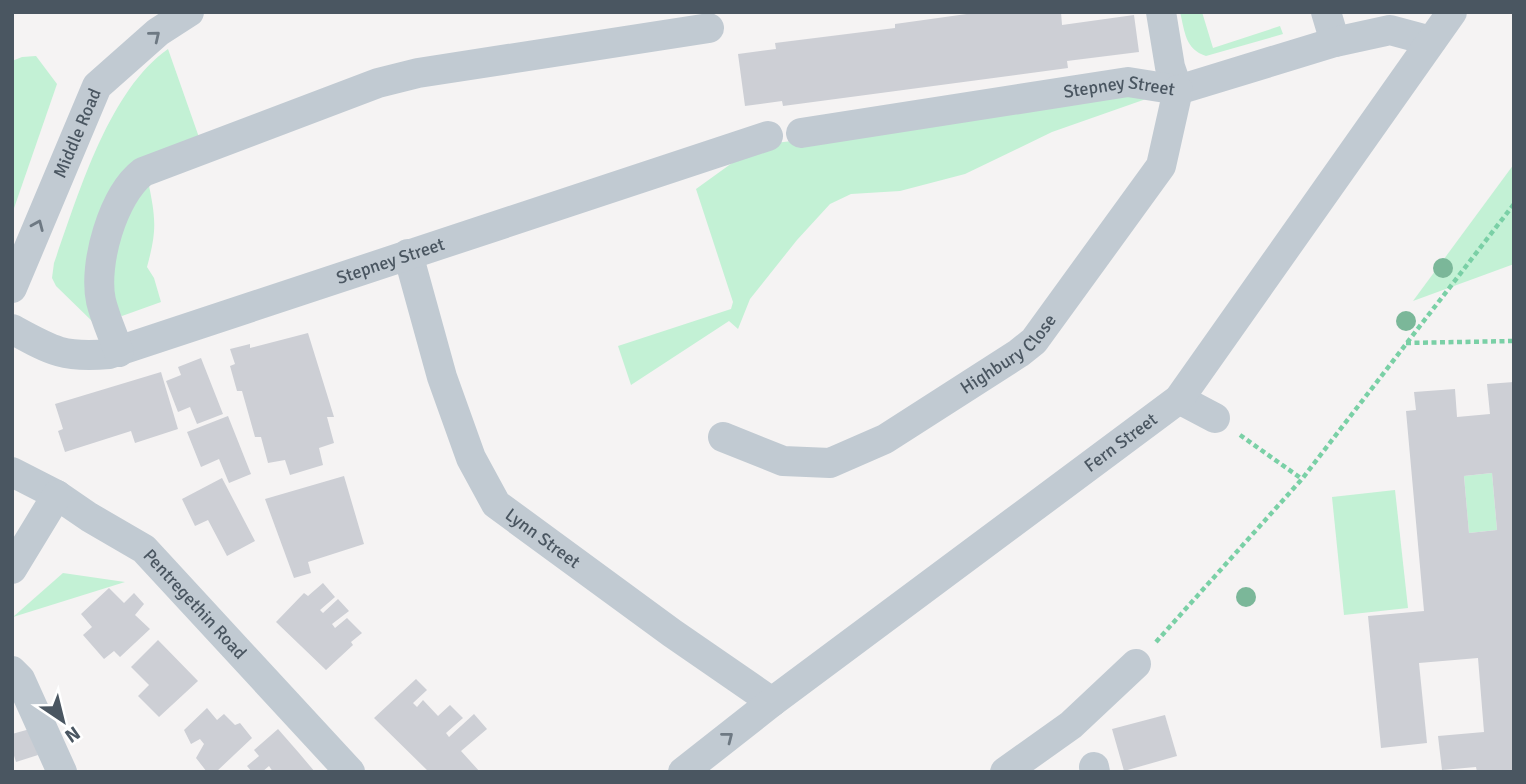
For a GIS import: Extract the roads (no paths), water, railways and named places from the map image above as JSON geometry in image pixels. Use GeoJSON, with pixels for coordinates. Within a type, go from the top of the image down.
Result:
{"type":"FeatureCollection","features":[{"type":"Feature","properties":{"kind":"street","name":"Middle Road"},"geometry":{"type":"LineString","coordinates":[[12,288],[97,86],[158,32],[188,12]]}},
{"type":"Feature","properties":{"kind":"street"},"geometry":{"type":"LineString","coordinates":[[1161,12],[1170,67],[1178,90]]}},
{"type":"Feature","properties":{"kind":"street"},"geometry":{"type":"LineString","coordinates":[[1326,12],[1335,42]]}},
{"type":"Feature","properties":{"kind":"street","name":"Fern Street"},"geometry":{"type":"LineString","coordinates":[[683,772],[772,702],[1179,399],[1452,12]]}},
{"type":"Feature","properties":{"kind":"street"},"geometry":{"type":"LineString","coordinates":[[119,352],[100,299],[100,260],[121,200],[130,185],[143,172],[378,83],[418,73],[709,28]]}},
{"type":"Feature","properties":{"kind":"street","name":"Stepney Street"},"geometry":{"type":"LineString","coordinates":[[801,132],[1128,82],[1178,90],[1335,42],[1390,30],[1431,41]]}},
{"type":"Feature","properties":{"kind":"street","name":"Highbury Close"},"geometry":{"type":"LineString","coordinates":[[723,437],[783,461],[830,463],[885,439],[1019,353],[1034,341],[1161,166],[1178,90]]}},
{"type":"Feature","properties":{"kind":"street","name":"Stepney Street"},"geometry":{"type":"LineString","coordinates":[[12,329],[62,354],[84,356],[119,352],[768,136]]}},
{"type":"Feature","properties":{"kind":"street","name":"Lynn Street"},"geometry":{"type":"LineString","coordinates":[[408,254],[442,377],[471,458],[496,504],[672,633],[772,702]]}},
{"type":"Feature","properties":{"kind":"street"},"geometry":{"type":"LineString","coordinates":[[1179,399],[1215,418]]}},
{"type":"Feature","properties":{"kind":"street","name":"Pentregethin Road"},"geometry":{"type":"LineString","coordinates":[[12,472],[57,495],[144,549],[350,772]]}},
{"type":"Feature","properties":{"kind":"street"},"geometry":{"type":"LineString","coordinates":[[12,569],[57,495]]}},
{"type":"Feature","properties":{"kind":"street"},"geometry":{"type":"LineString","coordinates":[[1005,772],[1071,725],[1136,664]]}},
{"type":"Feature","properties":{"kind":"street"},"geometry":{"type":"LineString","coordinates":[[12,671],[20,679],[62,772]]}}]}
